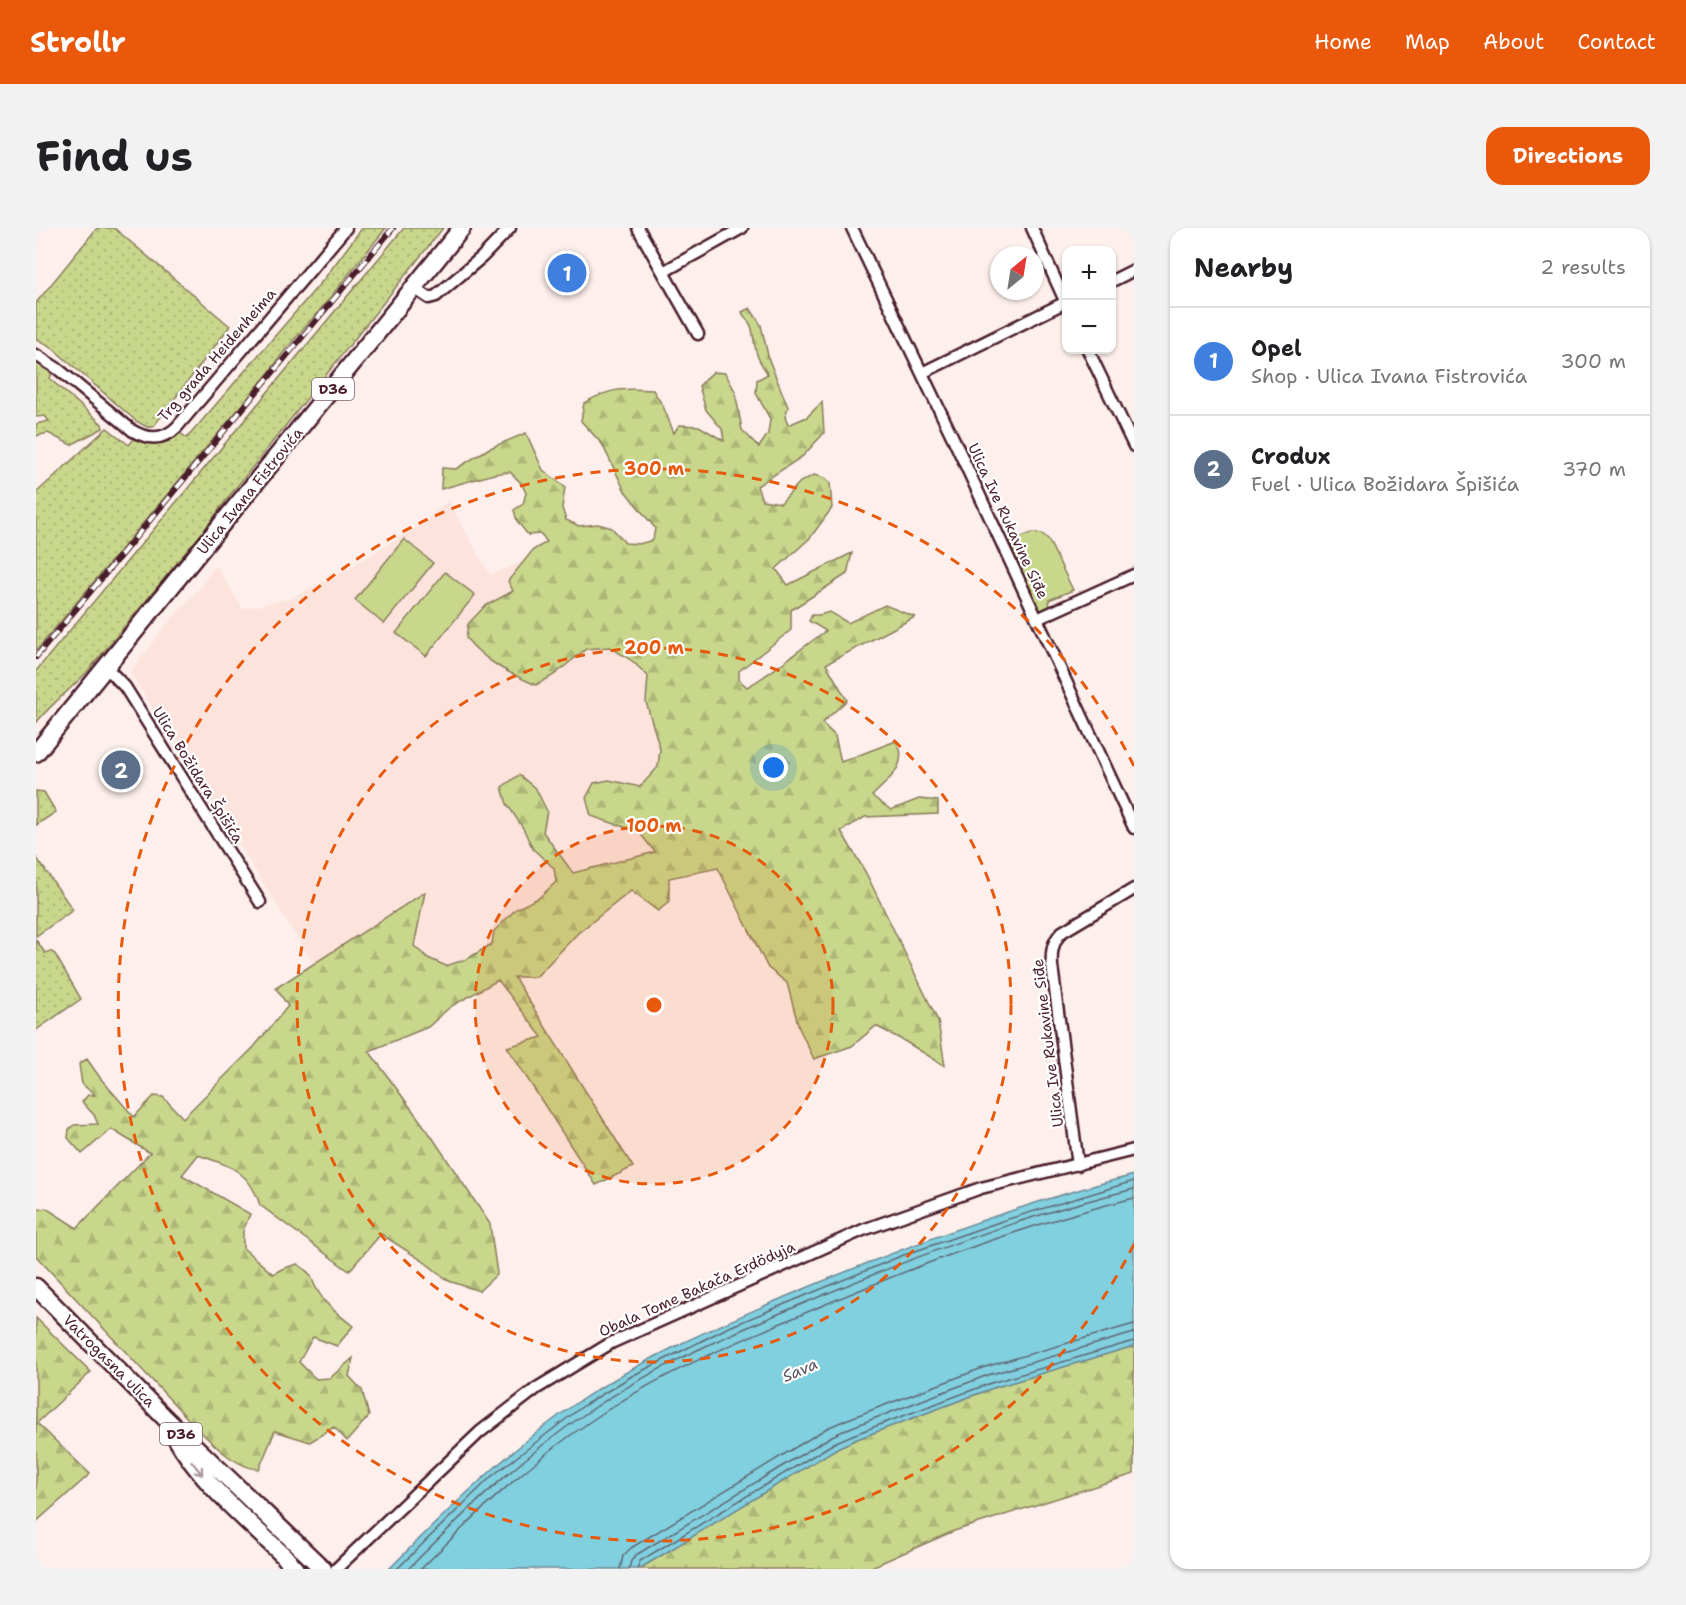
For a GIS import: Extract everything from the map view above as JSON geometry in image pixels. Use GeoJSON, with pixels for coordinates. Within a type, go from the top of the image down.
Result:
{"type":"FeatureCollection","features":[{"type":"Feature","properties":{"kind":"main road","name":"Ulica Ivana Fistrovića"},"geometry":{"type":"LineString","coordinates":[[36,753],[462,228]]}},
{"type":"Feature","properties":{"kind":"main road","name":"Vatrogasna ulica"},"geometry":{"type":"LineString","coordinates":[[36,1287],[166,1419],[318,1564]]}},
{"type":"Feature","properties":{"kind":"main road"},"geometry":{"type":"LineString","coordinates":[[166,1419],[183,1449],[203,1476],[295,1569]]}},
{"type":"Feature","properties":{"kind":"street","name":"Trg grada Heidenheima"},"geometry":{"type":"LineString","coordinates":[[36,355],[58,369],[133,431],[147,438],[165,436],[177,427],[346,228]]}},
{"type":"Feature","properties":{"kind":"street"},"geometry":{"type":"LineString","coordinates":[[414,288],[429,298],[440,292],[468,269],[510,228]]}},
{"type":"Feature","properties":{"kind":"street"},"geometry":{"type":"LineString","coordinates":[[638,228],[698,334]]}},
{"type":"Feature","properties":{"kind":"street"},"geometry":{"type":"LineString","coordinates":[[663,272],[742,228]]}},
{"type":"Feature","properties":{"kind":"street","name":"Ulica Ive Rukavine Siđe"},"geometry":{"type":"LineString","coordinates":[[852,228],[1134,828]]}},
{"type":"Feature","properties":{"kind":"street"},"geometry":{"type":"LineString","coordinates":[[1032,228],[1065,300]]}},
{"type":"Feature","properties":{"kind":"street"},"geometry":{"type":"LineString","coordinates":[[1116,279],[1134,270]]}},
{"type":"Feature","properties":{"kind":"street"},"geometry":{"type":"LineString","coordinates":[[922,373],[1062,305]]}},
{"type":"Feature","properties":{"kind":"street"},"geometry":{"type":"LineString","coordinates":[[1090,354],[1134,446]]}},
{"type":"Feature","properties":{"kind":"street"},"geometry":{"type":"LineString","coordinates":[[1037,619],[1134,575]]}},
{"type":"Feature","properties":{"kind":"street","name":"Ulica Božidara Špišića"},"geometry":{"type":"LineString","coordinates":[[106,667],[125,687],[260,902]]}},
{"type":"Feature","properties":{"kind":"street","name":"Ulica Ive Rukavine Siđe"},"geometry":{"type":"LineString","coordinates":[[1078,1165],[1052,966],[1053,947],[1062,932],[1134,889]]}},
{"type":"Feature","properties":{"kind":"street","name":"Obala Tome Bakača Erdödyja"},"geometry":{"type":"LineString","coordinates":[[336,1569],[480,1432],[551,1378],[611,1342],[863,1230],[981,1188],[1134,1150]]}},
{"type":"Feature","properties":{"kind":"shaded area"},"geometry":{"type":"Polygon","coordinates":[[[448,501],[490,575],[562,545],[602,536],[739,835],[502,956],[350,1023],[175,741],[130,673],[216,565],[243,609],[292,598],[354,565],[427,520],[448,501]]]}},
{"type":"Feature","properties":{"kind":"green space"},"geometry":{"type":"Polygon","coordinates":[[[97,228],[114,228],[230,326],[153,427],[147,427],[136,421],[50,346],[36,339],[36,303],[97,228]]]}},
{"type":"Feature","properties":{"kind":"green space"},"geometry":{"type":"Polygon","coordinates":[[[362,228],[386,228],[268,374],[36,651],[36,493],[107,428],[129,445],[135,438],[147,442],[158,442],[180,433],[187,438],[324,279],[362,228]]]}},
{"type":"Feature","properties":{"kind":"green space"},"geometry":{"type":"Polygon","coordinates":[[[404,228],[443,228],[202,533],[87,672],[36,723],[36,671],[404,228]]]}},
{"type":"Feature","properties":{"kind":"green space"},"geometry":{"type":"Polygon","coordinates":[[[750,308],[761,325],[769,360],[788,407],[785,417],[788,425],[807,417],[822,402],[824,433],[803,456],[757,486],[762,500],[781,503],[800,482],[814,475],[830,483],[832,508],[810,538],[776,569],[788,585],[852,553],[847,574],[791,610],[791,630],[739,671],[739,680],[747,687],[826,631],[809,621],[812,615],[830,612],[848,623],[885,605],[915,617],[826,664],[847,700],[822,723],[835,736],[841,762],[896,741],[901,757],[899,765],[872,796],[891,810],[919,799],[938,801],[938,814],[865,817],[841,831],[866,873],[938,1021],[945,1066],[876,1026],[852,1046],[814,1059],[799,1028],[787,983],[768,968],[718,868],[669,878],[669,902],[658,911],[631,891],[578,933],[536,977],[514,977],[633,1167],[596,1185],[507,1047],[542,1037],[498,980],[450,1007],[428,1027],[369,1051],[432,1137],[490,1224],[497,1274],[479,1291],[449,1281],[381,1234],[349,1271],[260,1205],[250,1184],[229,1166],[198,1155],[182,1175],[250,1214],[243,1231],[243,1248],[273,1274],[297,1264],[303,1268],[310,1275],[326,1303],[353,1326],[337,1346],[313,1337],[299,1362],[316,1379],[330,1378],[353,1358],[349,1376],[362,1390],[369,1416],[347,1441],[334,1427],[310,1442],[275,1431],[259,1469],[240,1463],[204,1436],[36,1256],[36,1210],[46,1208],[77,1228],[150,1153],[111,1129],[82,1154],[68,1138],[69,1129],[74,1125],[98,1124],[94,1115],[82,1102],[88,1095],[95,1095],[82,1084],[79,1064],[87,1059],[134,1117],[154,1096],[163,1097],[183,1118],[254,1047],[288,1006],[276,988],[425,892],[414,946],[428,958],[446,966],[467,959],[492,944],[494,931],[516,909],[540,897],[556,882],[554,868],[533,849],[523,828],[507,804],[502,787],[519,775],[536,789],[547,811],[543,832],[573,873],[655,852],[639,832],[591,816],[586,798],[594,783],[609,780],[640,787],[658,767],[660,749],[646,702],[648,676],[631,660],[610,647],[586,649],[554,675],[536,685],[498,666],[474,647],[466,638],[468,624],[485,606],[513,591],[508,581],[533,550],[547,542],[541,534],[528,535],[517,521],[514,510],[523,504],[526,493],[521,483],[510,472],[494,474],[441,489],[442,468],[456,469],[488,449],[526,433],[543,470],[565,487],[562,508],[566,520],[579,526],[598,524],[612,528],[625,543],[639,544],[653,540],[655,528],[625,491],[602,444],[581,421],[584,403],[617,390],[653,390],[663,406],[674,433],[679,425],[699,426],[724,441],[722,429],[706,410],[699,386],[713,372],[725,373],[735,391],[742,430],[759,447],[768,434],[770,419],[756,393],[757,380],[768,374],[758,357],[751,327],[742,312],[750,308]]]}},
{"type":"Feature","properties":{"kind":"green space"},"geometry":{"type":"Polygon","coordinates":[[[36,362],[52,372],[50,379],[102,424],[103,428],[71,445],[48,433],[36,436],[36,424],[49,421],[45,416],[36,417],[36,362]]]}},
{"type":"Feature","properties":{"kind":"green space"},"geometry":{"type":"Polygon","coordinates":[[[1032,533],[1042,534],[1048,539],[1073,590],[1049,600],[1050,609],[1043,611],[1039,609],[1009,546],[1011,541],[1032,533]]]}},
{"type":"Feature","properties":{"kind":"green space"},"geometry":{"type":"Polygon","coordinates":[[[404,539],[433,563],[384,624],[355,600],[404,539]]]}},
{"type":"Feature","properties":{"kind":"green space"},"geometry":{"type":"Polygon","coordinates":[[[445,572],[475,595],[426,656],[396,633],[445,572]]]}},
{"type":"Feature","properties":{"kind":"green space"},"geometry":{"type":"Polygon","coordinates":[[[36,791],[44,792],[56,812],[36,825],[36,791]]]}},
{"type":"Feature","properties":{"kind":"green space"},"geometry":{"type":"Polygon","coordinates":[[[36,857],[73,910],[36,936],[36,857]]]}},
{"type":"Feature","properties":{"kind":"green space"},"geometry":{"type":"Polygon","coordinates":[[[36,940],[45,953],[50,951],[55,954],[81,999],[36,1030],[36,940]]]}},
{"type":"Feature","properties":{"kind":"green space"},"geometry":{"type":"Polygon","coordinates":[[[36,1318],[91,1372],[37,1423],[90,1474],[36,1522],[36,1318]]]}},
{"type":"Feature","properties":{"kind":"green space"},"geometry":{"type":"Polygon","coordinates":[[[1134,1346],[1134,1474],[954,1531],[867,1569],[639,1569],[839,1447],[993,1388],[1134,1346]]]}},
{"type":"Feature","properties":{"kind":"water","name":"Sava"},"geometry":{"type":"Polygon","coordinates":[[[1134,1175],[1134,1346],[993,1388],[839,1447],[639,1569],[389,1569],[457,1502],[527,1440],[578,1402],[629,1370],[710,1330],[918,1243],[1047,1199],[1134,1175]]]}},
{"type":"Feature","properties":{"kind":"railway"},"geometry":{"type":"LineString","coordinates":[[36,657],[393,228]]}},
{"type":"Feature","properties":{"kind":"place","name":"Opel"},"geometry":{"type":"Point","coordinates":[567,273]}},
{"type":"Feature","properties":{"kind":"place","name":"Crodux"},"geometry":{"type":"Point","coordinates":[121,770]}}]}
